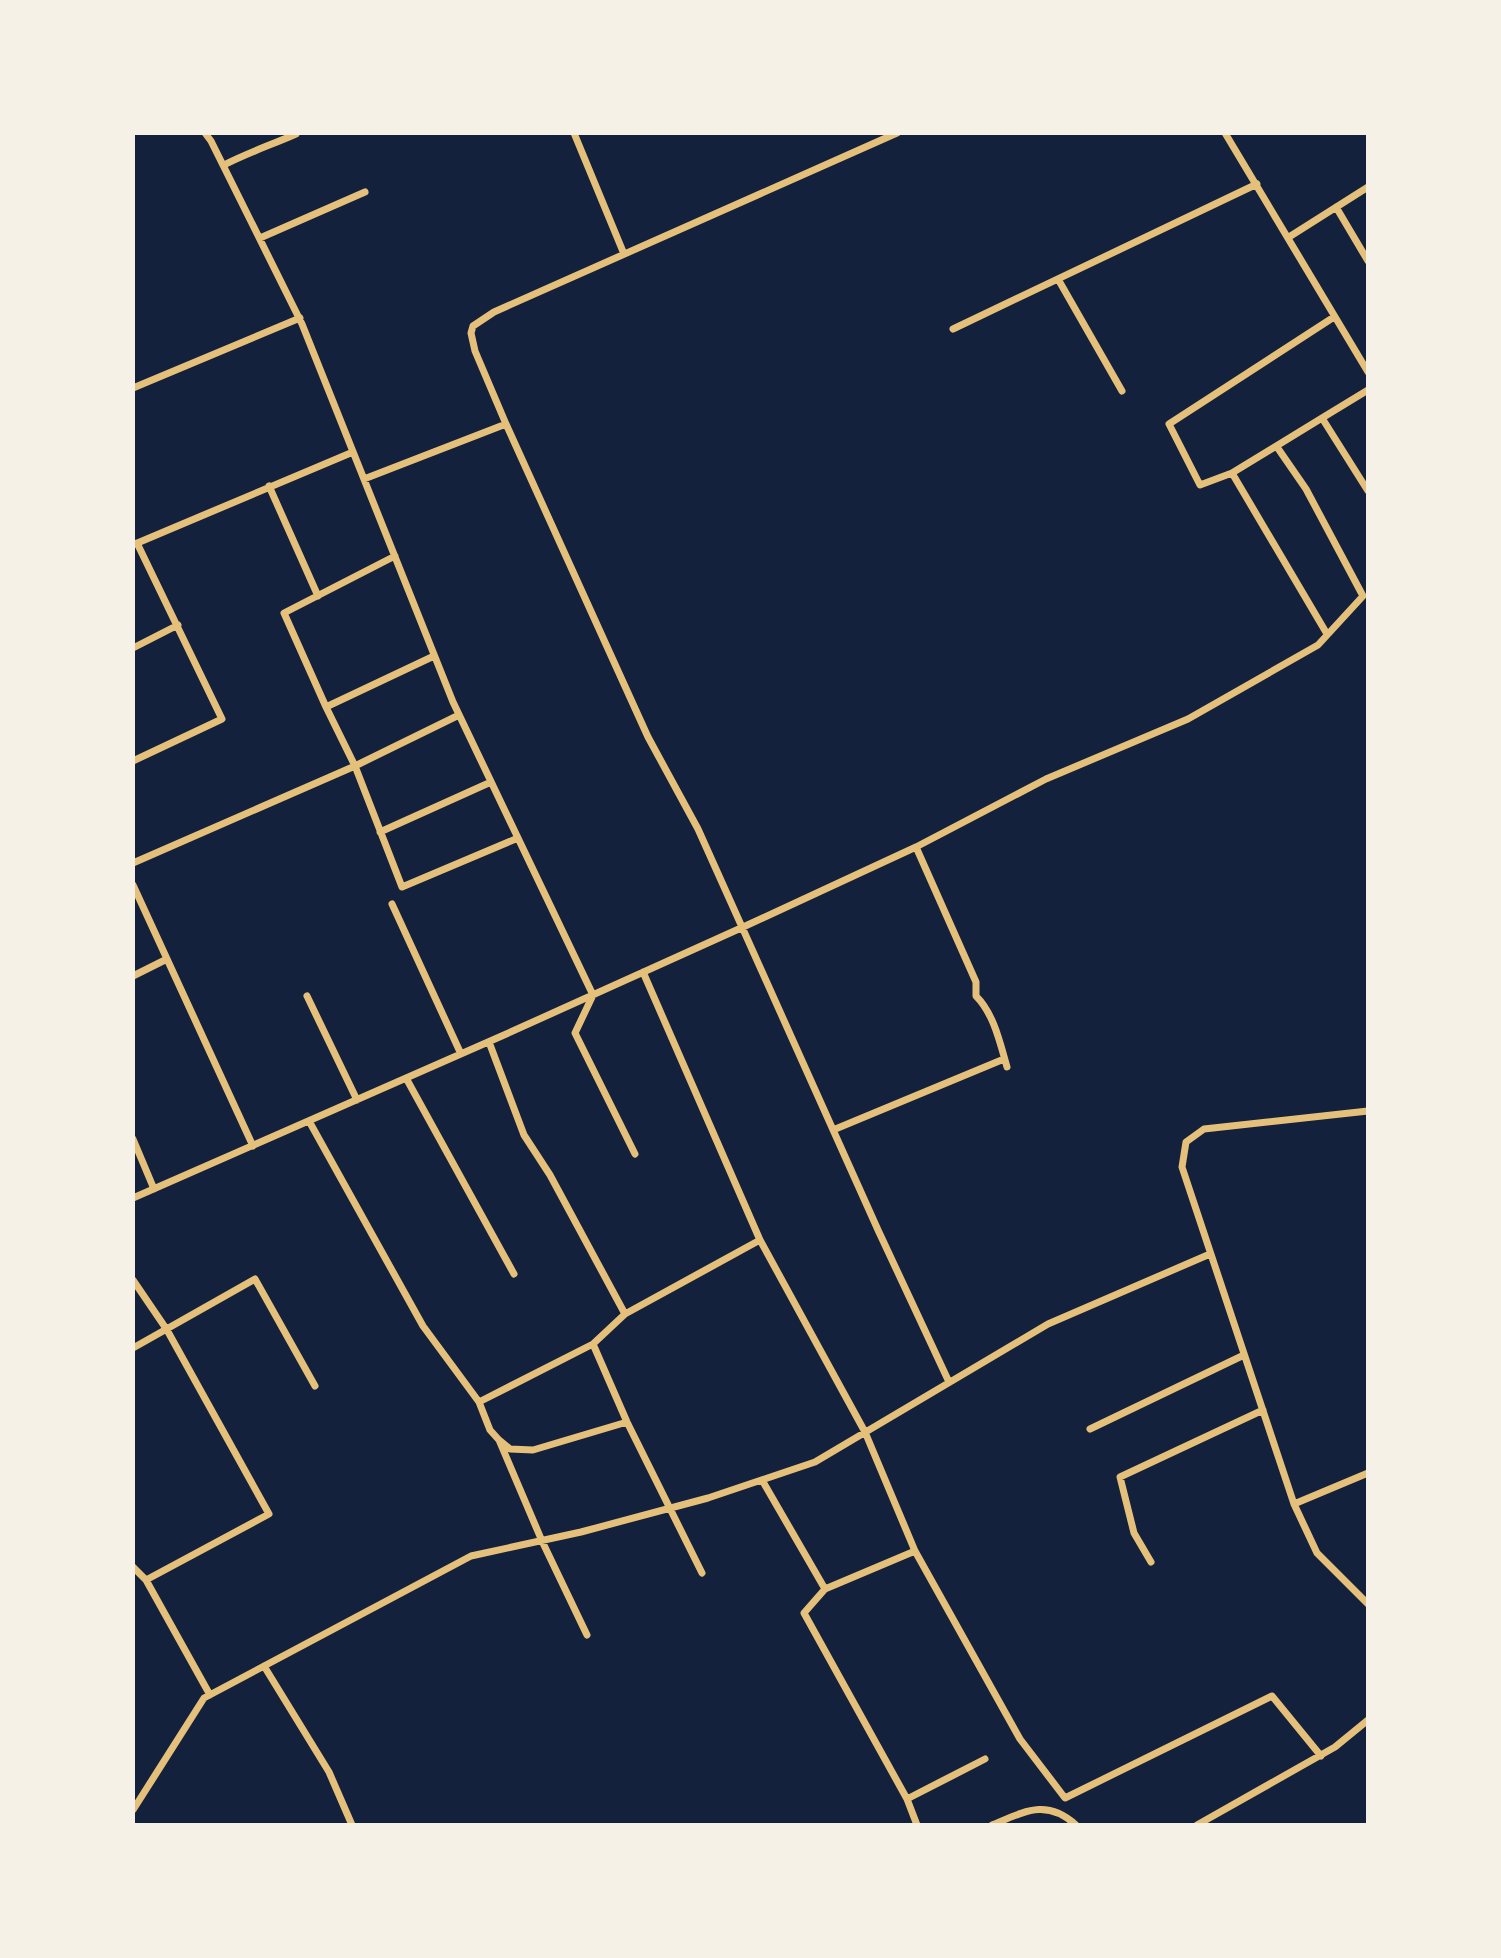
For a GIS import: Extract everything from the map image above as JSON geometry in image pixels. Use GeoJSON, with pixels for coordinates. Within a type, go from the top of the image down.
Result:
{"type":"FeatureCollection","features":[{"type":"Feature","properties":{"kind":"street"},"geometry":{"type":"LineString","coordinates":[[205,133],[300,318],[459,715],[593,995]]}},
{"type":"Feature","properties":{"kind":"street"},"geometry":{"type":"LineString","coordinates":[[574,133],[624,254]]}},
{"type":"Feature","properties":{"kind":"street"},"geometry":{"type":"LineString","coordinates":[[897,133],[494,312],[473,326],[471,333],[475,351],[506,424],[648,737],[698,829],[832,1130],[949,1382]]}},
{"type":"Feature","properties":{"kind":"street"},"geometry":{"type":"LineString","coordinates":[[223,165],[296,134]]}},
{"type":"Feature","properties":{"kind":"street"},"geometry":{"type":"LineString","coordinates":[[1229,134],[1368,372]]}},
{"type":"Feature","properties":{"kind":"street"},"geometry":{"type":"LineString","coordinates":[[953,329],[1256,184]]}},
{"type":"Feature","properties":{"kind":"street"},"geometry":{"type":"LineString","coordinates":[[1289,237],[1368,187]]}},
{"type":"Feature","properties":{"kind":"street"},"geometry":{"type":"LineString","coordinates":[[260,237],[365,192]]}},
{"type":"Feature","properties":{"kind":"street"},"geometry":{"type":"LineString","coordinates":[[1336,207],[1368,261]]}},
{"type":"Feature","properties":{"kind":"street"},"geometry":{"type":"LineString","coordinates":[[1058,279],[1122,391]]}},
{"type":"Feature","properties":{"kind":"street"},"geometry":{"type":"LineString","coordinates":[[1334,317],[1169,424],[1200,485],[1232,473],[1368,390]]}},
{"type":"Feature","properties":{"kind":"street"},"geometry":{"type":"LineString","coordinates":[[133,388],[300,318]]}},
{"type":"Feature","properties":{"kind":"street"},"geometry":{"type":"LineString","coordinates":[[1322,418],[1368,491]]}},
{"type":"Feature","properties":{"kind":"street"},"geometry":{"type":"LineString","coordinates":[[364,479],[506,424]]}},
{"type":"Feature","properties":{"kind":"street"},"geometry":{"type":"LineString","coordinates":[[133,1198],[489,1042],[916,847],[1046,779],[1188,719],[1318,645],[1363,596],[1306,489],[1277,447]]}},
{"type":"Feature","properties":{"kind":"street"},"geometry":{"type":"LineString","coordinates":[[133,761],[222,719],[178,625],[135,544],[354,452]]}},
{"type":"Feature","properties":{"kind":"street"},"geometry":{"type":"LineString","coordinates":[[1232,473],[1327,634]]}},
{"type":"Feature","properties":{"kind":"street"},"geometry":{"type":"LineString","coordinates":[[269,486],[318,596]]}},
{"type":"Feature","properties":{"kind":"street"},"geometry":{"type":"LineString","coordinates":[[394,556],[284,613],[355,766],[402,887],[518,838]]}},
{"type":"Feature","properties":{"kind":"street"},"geometry":{"type":"LineString","coordinates":[[133,648],[178,625]]}},
{"type":"Feature","properties":{"kind":"street"},"geometry":{"type":"LineString","coordinates":[[326,707],[434,656]]}},
{"type":"Feature","properties":{"kind":"street"},"geometry":{"type":"LineString","coordinates":[[133,863],[355,766],[459,715]]}},
{"type":"Feature","properties":{"kind":"street"},"geometry":{"type":"LineString","coordinates":[[380,831],[491,782]]}},
{"type":"Feature","properties":{"kind":"street"},"geometry":{"type":"LineString","coordinates":[[832,1130],[1006,1063],[985,1006],[976,996],[975,982],[916,847]]}},
{"type":"Feature","properties":{"kind":"street"},"geometry":{"type":"LineString","coordinates":[[133,885],[135,896],[253,1146]]}},
{"type":"Feature","properties":{"kind":"street"},"geometry":{"type":"LineString","coordinates":[[392,904],[461,1054]]}},
{"type":"Feature","properties":{"kind":"street"},"geometry":{"type":"LineString","coordinates":[[133,976],[167,959]]}},
{"type":"Feature","properties":{"kind":"street"},"geometry":{"type":"LineString","coordinates":[[643,972],[760,1240],[865,1432],[915,1552],[1020,1739],[1065,1798],[1272,1696],[1321,1756]]}},
{"type":"Feature","properties":{"kind":"street"},"geometry":{"type":"LineString","coordinates":[[593,995],[575,1033],[635,1154]]}},
{"type":"Feature","properties":{"kind":"street"},"geometry":{"type":"LineString","coordinates":[[307,996],[357,1100]]}},
{"type":"Feature","properties":{"kind":"street"},"geometry":{"type":"LineString","coordinates":[[489,1042],[524,1135],[550,1175],[625,1314]]}},
{"type":"Feature","properties":{"kind":"street"},"geometry":{"type":"LineString","coordinates":[[406,1078],[514,1275]]}},
{"type":"Feature","properties":{"kind":"street"},"geometry":{"type":"LineString","coordinates":[[1368,1111],[1204,1129],[1186,1142],[1182,1167],[1294,1504],[1317,1553],[1368,1604]]}},
{"type":"Feature","properties":{"kind":"street"},"geometry":{"type":"LineString","coordinates":[[309,1121],[422,1326],[479,1402],[490,1430],[499,1440],[510,1449],[533,1450],[627,1422]]}},
{"type":"Feature","properties":{"kind":"street"},"geometry":{"type":"LineString","coordinates":[[133,1139],[154,1189]]}},
{"type":"Feature","properties":{"kind":"street"},"geometry":{"type":"LineString","coordinates":[[479,1402],[593,1344],[625,1314],[760,1240]]}},
{"type":"Feature","properties":{"kind":"street"},"geometry":{"type":"LineString","coordinates":[[133,1810],[204,1698],[471,1556],[542,1541],[669,1508],[815,1462],[1048,1324],[1210,1254]]}},
{"type":"Feature","properties":{"kind":"street"},"geometry":{"type":"LineString","coordinates":[[133,1348],[255,1279],[315,1386]]}},
{"type":"Feature","properties":{"kind":"street"},"geometry":{"type":"LineString","coordinates":[[133,1280],[167,1330],[270,1514],[146,1580]]}},
{"type":"Feature","properties":{"kind":"street"},"geometry":{"type":"LineString","coordinates":[[593,1344],[627,1422],[702,1573]]}},
{"type":"Feature","properties":{"kind":"street"},"geometry":{"type":"LineString","coordinates":[[1090,1429],[1244,1355]]}},
{"type":"Feature","properties":{"kind":"street"},"geometry":{"type":"LineString","coordinates":[[1152,1562],[1134,1533],[1120,1477],[1263,1410]]}},
{"type":"Feature","properties":{"kind":"street"},"geometry":{"type":"LineString","coordinates":[[499,1440],[542,1541],[587,1635]]}},
{"type":"Feature","properties":{"kind":"street"},"geometry":{"type":"LineString","coordinates":[[1294,1504],[1368,1473]]}},
{"type":"Feature","properties":{"kind":"street"},"geometry":{"type":"LineString","coordinates":[[762,1480],[825,1589]]}},
{"type":"Feature","properties":{"kind":"street"},"geometry":{"type":"LineString","coordinates":[[915,1552],[825,1589],[804,1613],[907,1799],[917,1825]]}},
{"type":"Feature","properties":{"kind":"street"},"geometry":{"type":"LineString","coordinates":[[133,1567],[146,1580],[210,1695]]}},
{"type":"Feature","properties":{"kind":"street"},"geometry":{"type":"LineString","coordinates":[[264,1666],[329,1772],[352,1825]]}},
{"type":"Feature","properties":{"kind":"street"},"geometry":{"type":"LineString","coordinates":[[1197,1825],[1335,1748],[1368,1720]]}},
{"type":"Feature","properties":{"kind":"street"},"geometry":{"type":"LineString","coordinates":[[907,1799],[985,1759]]}},
{"type":"Feature","properties":{"kind":"street"},"geometry":{"type":"LineString","coordinates":[[133,1789],[140,1798]]}},
{"type":"Feature","properties":{"kind":"street"},"geometry":{"type":"LineString","coordinates":[[992,1825],[1026,1811],[1051,1809],[1076,1825]]}}]}
